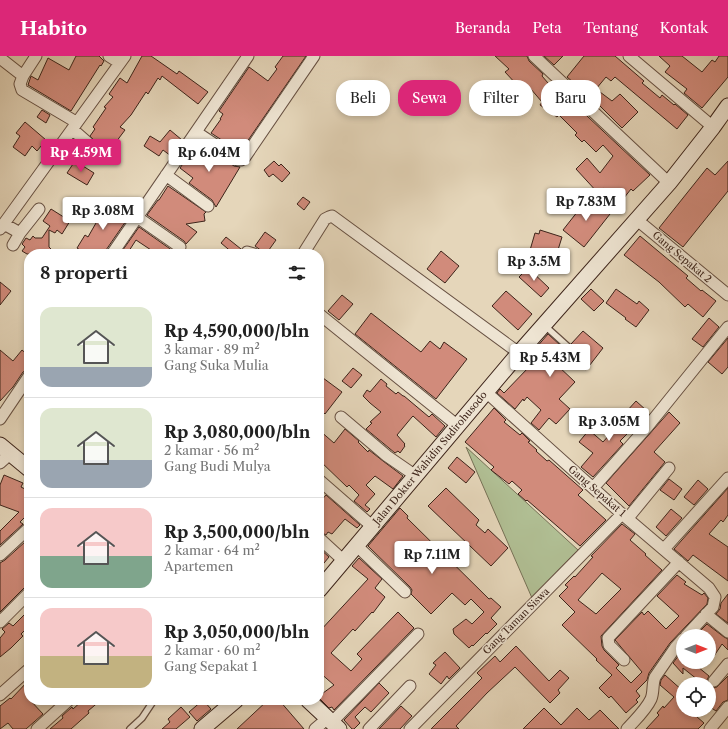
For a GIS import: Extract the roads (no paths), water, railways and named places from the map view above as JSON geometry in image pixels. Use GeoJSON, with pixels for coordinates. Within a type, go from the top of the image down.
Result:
{"type":"FeatureCollection","features":[{"type":"Feature","properties":{"kind":"street"},"geometry":{"type":"LineString","coordinates":[[36,56],[23,76],[20,84],[22,90],[74,126],[88,143]]}},
{"type":"Feature","properties":{"kind":"street"},"geometry":{"type":"LineString","coordinates":[[20,233],[2,226],[122,60],[109,56]]}},
{"type":"Feature","properties":{"kind":"street"},"geometry":{"type":"LineString","coordinates":[[115,249],[248,56]]}},
{"type":"Feature","properties":{"kind":"street"},"geometry":{"type":"LineString","coordinates":[[196,132],[238,160],[241,160],[245,157],[314,56]]}},
{"type":"Feature","properties":{"kind":"street"},"geometry":{"type":"LineString","coordinates":[[534,56],[669,183]]}},
{"type":"Feature","properties":{"kind":"street"},"geometry":{"type":"LineString","coordinates":[[629,56],[713,127]]}},
{"type":"Feature","properties":{"kind":"street"},"geometry":{"type":"LineString","coordinates":[[0,58],[23,76]]}},
{"type":"Feature","properties":{"kind":"street","name":"Jalan Dokter Wahidin Sudirohusodo"},"geometry":{"type":"LineString","coordinates":[[324,584],[519,353],[669,183],[728,106]]}},
{"type":"Feature","properties":{"kind":"street"},"geometry":{"type":"LineString","coordinates":[[166,175],[208,206]]}},
{"type":"Feature","properties":{"kind":"street"},"geometry":{"type":"LineString","coordinates":[[13,245],[39,208]]}},
{"type":"Feature","properties":{"kind":"street"},"geometry":{"type":"LineString","coordinates":[[306,249],[325,219],[332,216],[519,353]]}},
{"type":"Feature","properties":{"kind":"street"},"geometry":{"type":"LineString","coordinates":[[137,217],[180,247]]}},
{"type":"Feature","properties":{"kind":"street","name":"Gang Sepakat 2"},"geometry":{"type":"LineString","coordinates":[[636,219],[728,295]]}},
{"type":"Feature","properties":{"kind":"street"},"geometry":{"type":"LineString","coordinates":[[324,318],[458,426]]}},
{"type":"Feature","properties":{"kind":"street"},"geometry":{"type":"LineString","coordinates":[[593,488],[648,426],[728,327]]}},
{"type":"Feature","properties":{"kind":"street"},"geometry":{"type":"LineString","coordinates":[[0,419],[24,383]]}},
{"type":"Feature","properties":{"kind":"street","name":"Gang Sepakat 1"},"geometry":{"type":"LineString","coordinates":[[486,392],[593,488],[714,593],[715,603],[706,614]]}},
{"type":"Feature","properties":{"kind":"street"},"geometry":{"type":"LineString","coordinates":[[341,417],[387,456],[416,476]]}},
{"type":"Feature","properties":{"kind":"street"},"geometry":{"type":"LineString","coordinates":[[3,454],[24,463]]}},
{"type":"Feature","properties":{"kind":"street","name":"Gang Taman Siswa"},"geometry":{"type":"LineString","coordinates":[[410,729],[625,516],[669,468]]}},
{"type":"Feature","properties":{"kind":"street"},"geometry":{"type":"LineString","coordinates":[[664,549],[728,478]]}},
{"type":"Feature","properties":{"kind":"street"},"geometry":{"type":"LineString","coordinates":[[324,484],[373,527]]}},
{"type":"Feature","properties":{"kind":"street"},"geometry":{"type":"LineString","coordinates":[[0,554],[24,532]]}},
{"type":"Feature","properties":{"kind":"street"},"geometry":{"type":"LineString","coordinates":[[324,543],[344,561]]}},
{"type":"Feature","properties":{"kind":"street"},"geometry":{"type":"LineString","coordinates":[[357,546],[405,592]]}},
{"type":"Feature","properties":{"kind":"street"},"geometry":{"type":"LineString","coordinates":[[624,660],[609,645],[607,642],[608,638],[679,562]]}},
{"type":"Feature","properties":{"kind":"street"},"geometry":{"type":"LineString","coordinates":[[0,622],[24,599]]}},
{"type":"Feature","properties":{"kind":"street"},"geometry":{"type":"LineString","coordinates":[[692,629],[706,614],[728,632]]}},
{"type":"Feature","properties":{"kind":"street"},"geometry":{"type":"LineString","coordinates":[[315,729],[333,723],[418,634]]}},
{"type":"Feature","properties":{"kind":"street"},"geometry":{"type":"LineString","coordinates":[[627,729],[649,703],[652,697],[653,682],[655,677],[676,647]]}},
{"type":"Feature","properties":{"kind":"street"},"geometry":{"type":"LineString","coordinates":[[716,679],[728,664]]}},
{"type":"Feature","properties":{"kind":"street"},"geometry":{"type":"LineString","coordinates":[[0,695],[24,673]]}},
{"type":"Feature","properties":{"kind":"street"},"geometry":{"type":"LineString","coordinates":[[369,729],[410,686]]}},
{"type":"Feature","properties":{"kind":"street"},"geometry":{"type":"LineString","coordinates":[[37,729],[63,705]]}},
{"type":"Feature","properties":{"kind":"street"},"geometry":{"type":"LineString","coordinates":[[202,729],[230,705]]}},
{"type":"Feature","properties":{"kind":"street"},"geometry":{"type":"LineString","coordinates":[[313,705],[333,723]]}},
{"type":"Feature","properties":{"kind":"street"},"geometry":{"type":"LineString","coordinates":[[710,729],[728,707]]}},
{"type":"Feature","properties":{"kind":"lane"},"geometry":{"type":"LineString","coordinates":[[544,325],[575,353]]}},
{"type":"Feature","properties":{"kind":"lane"},"geometry":{"type":"LineString","coordinates":[[130,729],[142,718],[151,705]]}}]}
